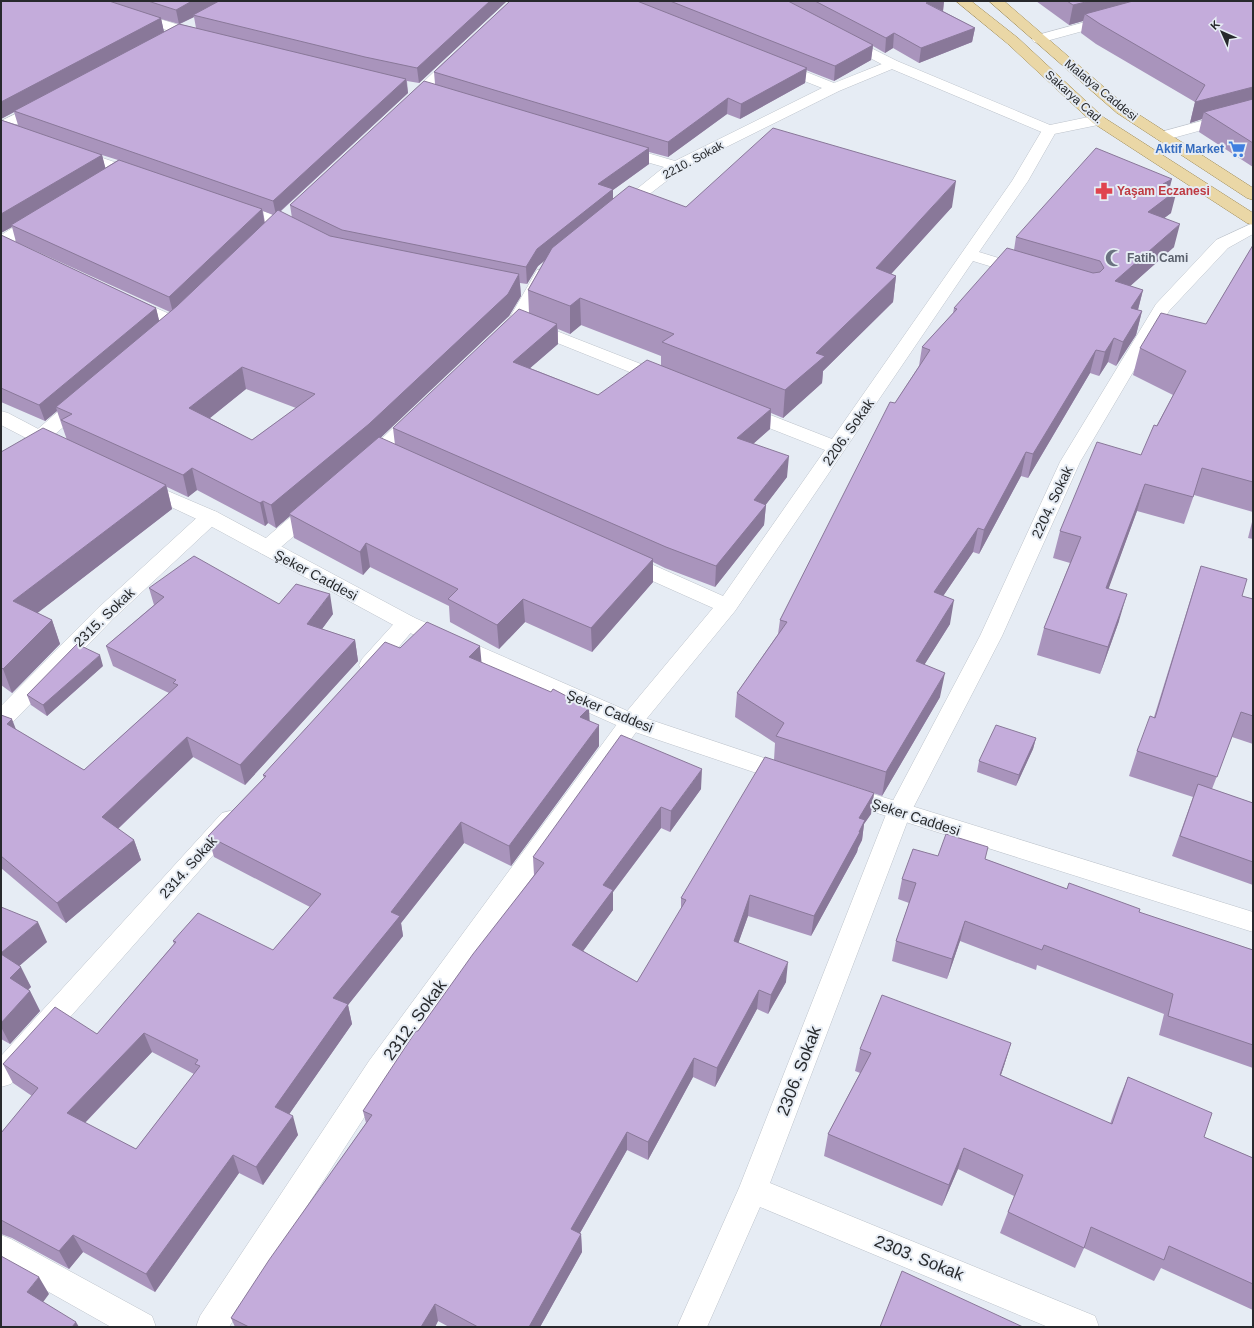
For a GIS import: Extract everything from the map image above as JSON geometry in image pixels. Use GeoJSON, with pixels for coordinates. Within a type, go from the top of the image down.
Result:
{"type":"FeatureCollection","features":[{"type":"Feature","properties":{"kind":"main road","name":"Sakarya Cad."},"geometry":{"type":"LineString","coordinates":[[963,1],[1013,41],[1098,120],[1253,220]]}},
{"type":"Feature","properties":{"kind":"main road","name":"Malatya Caddesi"},"geometry":{"type":"LineString","coordinates":[[996,1],[1122,110],[1253,195]]}},
{"type":"Feature","properties":{"kind":"street"},"geometry":{"type":"LineString","coordinates":[[86,1],[217,40]]}},
{"type":"Feature","properties":{"kind":"street"},"geometry":{"type":"LineString","coordinates":[[1039,39],[1127,15]]}},
{"type":"Feature","properties":{"kind":"street"},"geometry":{"type":"LineString","coordinates":[[166,38],[201,19]]}},
{"type":"Feature","properties":{"kind":"street"},"geometry":{"type":"LineString","coordinates":[[836,34],[892,64],[1049,130],[1098,120]]}},
{"type":"Feature","properties":{"kind":"street"},"geometry":{"type":"LineString","coordinates":[[394,117],[467,48]]}},
{"type":"Feature","properties":{"kind":"street"},"geometry":{"type":"LineString","coordinates":[[769,62],[834,88]]}},
{"type":"Feature","properties":{"kind":"street","name":"2210. Sokak"},"geometry":{"type":"LineString","coordinates":[[606,221],[676,166],[834,88],[892,64]]}},
{"type":"Feature","properties":{"kind":"street"},"geometry":{"type":"LineString","coordinates":[[1,127],[56,97]]}},
{"type":"Feature","properties":{"kind":"street"},"geometry":{"type":"LineString","coordinates":[[1162,136],[1253,111]]}},
{"type":"Feature","properties":{"kind":"street"},"geometry":{"type":"LineString","coordinates":[[1,127],[16,133]]}},
{"type":"Feature","properties":{"kind":"street","name":"2206. Sokak"},"geometry":{"type":"LineString","coordinates":[[631,722],[727,606],[970,255],[1020,181],[1049,130]]}},
{"type":"Feature","properties":{"kind":"street"},"geometry":{"type":"LineString","coordinates":[[609,146],[676,166]]}},
{"type":"Feature","properties":{"kind":"street"},"geometry":{"type":"LineString","coordinates":[[61,148],[151,179]]}},
{"type":"Feature","properties":{"kind":"street"},"geometry":{"type":"LineString","coordinates":[[101,181],[121,169]]}},
{"type":"Feature","properties":{"kind":"street"},"geometry":{"type":"LineString","coordinates":[[218,202],[279,222],[312,239]]}},
{"type":"Feature","properties":{"kind":"street"},"geometry":{"type":"LineString","coordinates":[[6,244],[54,209]]}},
{"type":"Feature","properties":{"kind":"street","name":"2204. Sokak"},"geometry":{"type":"LineString","coordinates":[[899,812],[991,636],[1070,462],[1162,308],[1222,244],[1253,228]]}},
{"type":"Feature","properties":{"kind":"street"},"geometry":{"type":"LineString","coordinates":[[970,255],[1036,275]]}},
{"type":"Feature","properties":{"kind":"street"},"geometry":{"type":"LineString","coordinates":[[494,342],[517,320],[525,290],[551,266]]}},
{"type":"Feature","properties":{"kind":"street"},"geometry":{"type":"LineString","coordinates":[[117,296],[175,323]]}},
{"type":"Feature","properties":{"kind":"street"},"geometry":{"type":"LineString","coordinates":[[517,320],[677,384]]}},
{"type":"Feature","properties":{"kind":"street"},"geometry":{"type":"LineString","coordinates":[[1,462],[38,438],[98,388]]}},
{"type":"Feature","properties":{"kind":"street"},"geometry":{"type":"LineString","coordinates":[[728,404],[837,448]]}},
{"type":"Feature","properties":{"kind":"street"},"geometry":{"type":"LineString","coordinates":[[350,476],[388,454],[426,408]]}},
{"type":"Feature","properties":{"kind":"street"},"geometry":{"type":"LineString","coordinates":[[1,417],[38,438],[74,454]]}},
{"type":"Feature","properties":{"kind":"street","name":"Şeker Caddesi"},"geometry":{"type":"LineString","coordinates":[[124,477],[210,517],[407,624],[631,722],[899,812],[1253,922]]}},
{"type":"Feature","properties":{"kind":"street"},"geometry":{"type":"LineString","coordinates":[[267,548],[326,497]]}},
{"type":"Feature","properties":{"kind":"street","name":"2315. Sokak"},"geometry":{"type":"LineString","coordinates":[[1,720],[105,614],[210,517]]}},
{"type":"Feature","properties":{"kind":"street"},"geometry":{"type":"LineString","coordinates":[[612,554],[727,606]]}},
{"type":"Feature","properties":{"kind":"street"},"geometry":{"type":"LineString","coordinates":[[354,683],[407,624]]}},
{"type":"Feature","properties":{"kind":"street","name":"2312. Sokak"},"geometry":{"type":"LineString","coordinates":[[211,1327],[379,1070],[631,722]]}},
{"type":"Feature","properties":{"kind":"street","name":"2314. Sokak"},"geometry":{"type":"LineString","coordinates":[[1,1075],[247,802]]}},
{"type":"Feature","properties":{"kind":"street","name":"2306. Sokak"},"geometry":{"type":"LineString","coordinates":[[692,1327],[753,1190],[899,812]]}},
{"type":"Feature","properties":{"kind":"street","name":"2303. Sokak"},"geometry":{"type":"LineString","coordinates":[[753,1190],[1084,1327]]}},
{"type":"Feature","properties":{"kind":"street"},"geometry":{"type":"LineString","coordinates":[[1,1249],[141,1327]]}},
{"type":"Feature","properties":{"kind":"building"},"geometry":{"type":"Polygon","coordinates":[[[1,1],[109,1],[161,18],[1,102],[1,1]]]}},
{"type":"Feature","properties":{"kind":"building"},"geometry":{"type":"Polygon","coordinates":[[[148,1],[192,1],[176,10],[148,1]]]}},
{"type":"Feature","properties":{"kind":"building"},"geometry":{"type":"Polygon","coordinates":[[[219,1],[490,1],[417,68],[365,57],[193,15],[219,1]]]}},
{"type":"Feature","properties":{"kind":"building"},"geometry":{"type":"Polygon","coordinates":[[[510,1],[637,1],[807,68],[741,104],[728,98],[668,142],[434,72],[510,1]]]}},
{"type":"Feature","properties":{"kind":"building"},"geometry":{"type":"Polygon","coordinates":[[[670,1],[788,1],[873,45],[835,66],[670,1]]]}},
{"type":"Feature","properties":{"kind":"building"},"geometry":{"type":"Polygon","coordinates":[[[815,1],[931,1],[926,3],[975,28],[921,48],[894,33],[886,38],[815,1]]]}},
{"type":"Feature","properties":{"kind":"building"},"geometry":{"type":"Polygon","coordinates":[[[1067,1],[1090,1],[1073,5],[1067,1]]]}},
{"type":"Feature","properties":{"kind":"building"},"geometry":{"type":"Polygon","coordinates":[[[1133,1],[1253,1],[1253,87],[1195,102],[1205,85],[1085,14],[1133,1]]]}},
{"type":"Feature","properties":{"kind":"building"},"geometry":{"type":"Polygon","coordinates":[[[179,24],[406,79],[273,201],[14,111],[179,24]]]}},
{"type":"Feature","properties":{"kind":"building"},"geometry":{"type":"Polygon","coordinates":[[[424,81],[649,148],[598,184],[613,189],[537,249],[526,267],[342,230],[290,205],[424,81]]]}},
{"type":"Feature","properties":{"kind":"building"},"geometry":{"type":"Polygon","coordinates":[[[1253,99],[1253,143],[1204,112],[1253,99]]]}},
{"type":"Feature","properties":{"kind":"building"},"geometry":{"type":"Polygon","coordinates":[[[1,120],[102,155],[1,214],[1,120]]]}},
{"type":"Feature","properties":{"kind":"building"},"geometry":{"type":"Polygon","coordinates":[[[773,128],[956,181],[876,268],[896,276],[816,353],[825,356],[785,390],[662,342],[674,334],[580,298],[570,306],[528,290],[552,248],[629,186],[686,207],[773,128]]]}},
{"type":"Feature","properties":{"kind":"building"},"geometry":{"type":"Polygon","coordinates":[[[1096,148],[1172,179],[1163,184],[1177,190],[1148,212],[1180,224],[1115,281],[1143,290],[1131,308],[1142,311],[1123,342],[1114,338],[1105,352],[1096,350],[1033,454],[1026,452],[984,530],[978,528],[934,592],[954,600],[916,661],[945,673],[886,772],[776,736],[784,723],[737,693],[787,622],[780,620],[890,402],[895,403],[930,350],[922,347],[957,309],[954,308],[1007,248],[1093,273],[1100,272],[1104,268],[1100,261],[1016,237],[1096,148]]]}},
{"type":"Feature","properties":{"kind":"building"},"geometry":{"type":"Polygon","coordinates":[[[119,160],[262,209],[169,297],[11,225],[119,160]]]}},
{"type":"Feature","properties":{"kind":"building"},"geometry":{"type":"Polygon","coordinates":[[[278,210],[330,236],[519,274],[508,294],[369,424],[271,505],[263,501],[260,503],[192,468],[183,475],[61,420],[72,414],[56,407],[177,306],[278,210]],[[242,367],[189,408],[252,440],[315,394],[242,367]]]}},
{"type":"Feature","properties":{"kind":"building"},"geometry":{"type":"Polygon","coordinates":[[[1,235],[156,308],[39,405],[1,388],[1,235]]]}},
{"type":"Feature","properties":{"kind":"building"},"geometry":{"type":"Polygon","coordinates":[[[1253,245],[1253,482],[1202,468],[1193,497],[1145,484],[1106,588],[1127,594],[1108,647],[1044,628],[1081,537],[1060,531],[1097,442],[1141,455],[1154,425],[1157,426],[1186,371],[1140,348],[1161,313],[1206,324],[1253,245]]]}},
{"type":"Feature","properties":{"kind":"building"},"geometry":{"type":"Polygon","coordinates":[[[519,309],[557,324],[513,362],[598,395],[647,360],[771,409],[737,438],[789,456],[754,500],[766,505],[716,566],[666,547],[393,428],[519,309]]]}},
{"type":"Feature","properties":{"kind":"building"},"geometry":{"type":"Polygon","coordinates":[[[43,428],[166,485],[13,601],[52,620],[3,669],[1,667],[1,452],[43,428]]]}},
{"type":"Feature","properties":{"kind":"building"},"geometry":{"type":"Polygon","coordinates":[[[379,437],[653,559],[591,628],[523,599],[497,625],[448,599],[458,589],[366,543],[360,552],[289,514],[379,437]]]}},
{"type":"Feature","properties":{"kind":"building"},"geometry":{"type":"Polygon","coordinates":[[[194,556],[279,604],[296,584],[330,594],[307,624],[355,640],[240,765],[187,737],[102,817],[134,840],[57,903],[1,856],[1,715],[12,719],[7,724],[84,770],[178,685],[173,683],[176,680],[106,646],[164,597],[149,588],[194,556]]]}},
{"type":"Feature","properties":{"kind":"building"},"geometry":{"type":"Polygon","coordinates":[[[1201,566],[1247,579],[1242,596],[1253,599],[1253,716],[1241,712],[1217,777],[1137,751],[1150,716],[1155,718],[1201,566]]]}},
{"type":"Feature","properties":{"kind":"building"},"geometry":{"type":"Polygon","coordinates":[[[427,622],[480,646],[469,657],[551,692],[553,689],[589,708],[580,717],[599,725],[509,846],[461,822],[391,912],[400,916],[333,998],[348,1004],[275,1107],[293,1116],[256,1167],[233,1155],[146,1274],[73,1235],[59,1251],[1,1220],[1,1133],[38,1088],[3,1064],[55,1007],[97,1034],[176,942],[173,941],[198,913],[273,950],[321,894],[208,836],[266,776],[263,775],[385,642],[400,648],[427,622]],[[144,1033],[67,1113],[136,1149],[200,1066],[195,1064],[198,1060],[144,1033]]]}},
{"type":"Feature","properties":{"kind":"building"},"geometry":{"type":"Polygon","coordinates":[[[77,644],[100,655],[43,705],[27,695],[77,644]]]}},
{"type":"Feature","properties":{"kind":"building"},"geometry":{"type":"Polygon","coordinates":[[[996,725],[1036,738],[1019,775],[979,761],[996,725]]]}},
{"type":"Feature","properties":{"kind":"building"},"geometry":{"type":"Polygon","coordinates":[[[621,735],[702,769],[671,811],[661,807],[603,885],[613,890],[572,945],[637,982],[686,900],[681,898],[765,757],[874,793],[859,818],[865,820],[860,832],[814,916],[750,895],[734,941],[788,962],[771,995],[759,990],[717,1068],[694,1058],[648,1142],[627,1132],[571,1229],[581,1234],[529,1327],[478,1327],[435,1304],[421,1327],[249,1327],[231,1318],[269,1260],[372,1115],[363,1111],[416,1031],[418,1031],[473,954],[544,863],[533,857],[621,735]]]}},
{"type":"Feature","properties":{"kind":"building"},"geometry":{"type":"Polygon","coordinates":[[[1198,784],[1253,803],[1253,862],[1180,836],[1198,784]]]}},
{"type":"Feature","properties":{"kind":"building"},"geometry":{"type":"Polygon","coordinates":[[[946,834],[988,847],[985,859],[1067,889],[1069,883],[1140,909],[1139,912],[1253,950],[1253,1045],[1168,1016],[1173,994],[1044,945],[1042,950],[965,921],[952,959],[896,941],[916,883],[902,879],[913,849],[938,856],[946,834]]]}},
{"type":"Feature","properties":{"kind":"building"},"geometry":{"type":"Polygon","coordinates":[[[1,907],[38,922],[1,953],[1,907]]]}},
{"type":"Feature","properties":{"kind":"building"},"geometry":{"type":"Polygon","coordinates":[[[1,954],[21,967],[10,978],[30,991],[1,1023],[1,954]]]}},
{"type":"Feature","properties":{"kind":"building"},"geometry":{"type":"Polygon","coordinates":[[[882,995],[1011,1043],[1000,1075],[1112,1124],[1128,1077],[1212,1113],[1204,1137],[1253,1158],[1253,1284],[1169,1246],[1164,1260],[1091,1227],[1084,1248],[1008,1212],[1023,1175],[964,1148],[949,1185],[828,1134],[871,1053],[860,1049],[882,995]]]}},
{"type":"Feature","properties":{"kind":"building"},"geometry":{"type":"Polygon","coordinates":[[[1,1256],[39,1277],[27,1292],[76,1322],[72,1327],[1,1327],[1,1256]]]}},
{"type":"Feature","properties":{"kind":"building"},"geometry":{"type":"Polygon","coordinates":[[[902,1271],[1023,1327],[880,1327],[902,1271]]]}},
{"type":"Feature","properties":{"kind":"place","name":"Aktif Market"},"geometry":{"type":"Point","coordinates":[1237,149]}},
{"type":"Feature","properties":{"kind":"place","name":"Yaşam Eczanesi"},"geometry":{"type":"Point","coordinates":[1104,191]}},
{"type":"Feature","properties":{"kind":"place","name":"Fatih Cami"},"geometry":{"type":"Point","coordinates":[1114,258]}}]}
